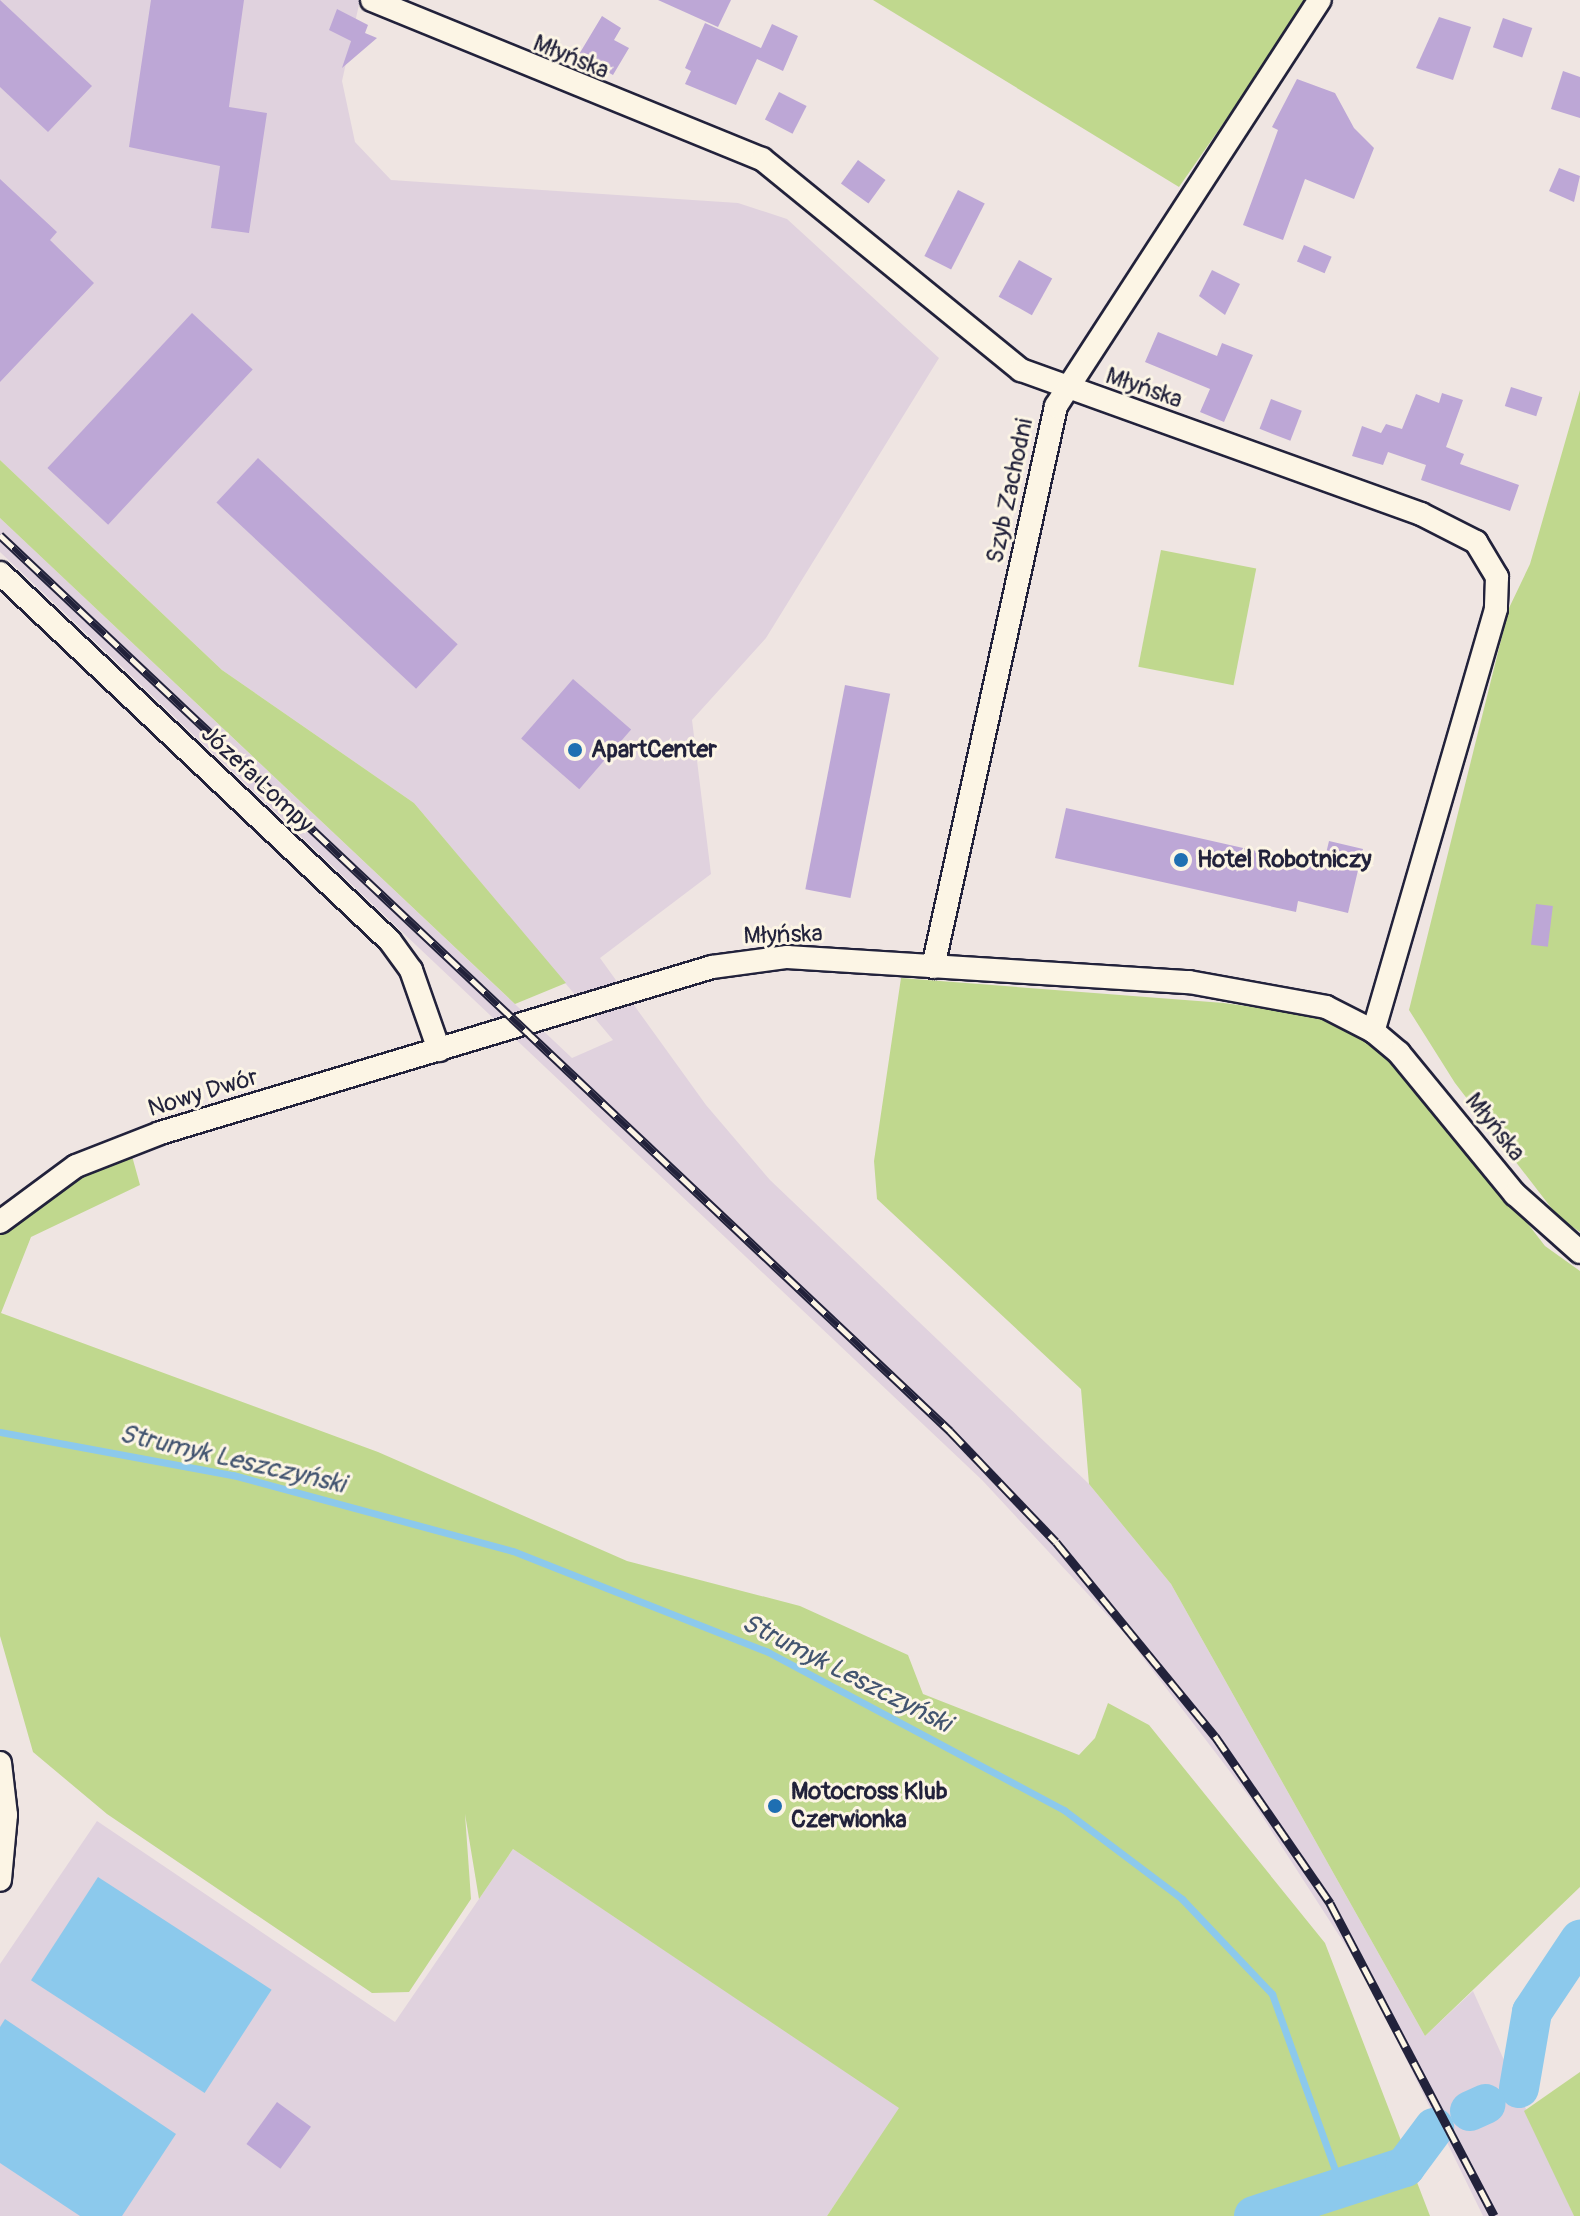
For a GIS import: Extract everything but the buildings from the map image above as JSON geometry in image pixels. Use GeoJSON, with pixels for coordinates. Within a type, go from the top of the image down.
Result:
{"type":"FeatureCollection","features":[{"type":"Feature","properties":{"kind":"street","name":"Młyńska"},"geometry":{"type":"LineString","coordinates":[[372,0],[762,159],[998,356],[1065,388],[1429,517],[1465,534],[1490,559],[1498,585],[1493,620],[1373,1031]]}},
{"type":"Feature","properties":{"kind":"street","name":"Szyb Zachodni"},"geometry":{"type":"LineString","coordinates":[[933,967],[976,788],[1043,448],[1065,388],[1320,0]]}},
{"type":"Feature","properties":{"kind":"street","name":"Józefa Lompy"},"geometry":{"type":"LineString","coordinates":[[0,573],[390,941],[411,970],[439,1050]]}},
{"type":"Feature","properties":{"kind":"street","name":"Młyńska"},"geometry":{"type":"LineString","coordinates":[[439,1050],[750,960],[933,967],[1264,991],[1326,1007],[1373,1031],[1417,1074],[1524,1204],[1580,1252]]}},
{"type":"Feature","properties":{"kind":"street","name":"Nowy Dwór"},"geometry":{"type":"LineString","coordinates":[[0,1222],[57,1178],[128,1144],[439,1050]]}},
{"type":"Feature","properties":{"kind":"street"},"geometry":{"type":"LineString","coordinates":[[0,1763],[6,1815],[0,1880]]}},
{"type":"Feature","properties":{"kind":"shaded area"},"geometry":{"type":"Polygon","coordinates":[[[0,0],[360,0],[342,81],[355,142],[391,180],[738,203],[787,219],[939,358],[766,638],[692,720],[711,874],[600,958],[706,1105],[770,1180],[1089,1484],[1171,1584],[1425,2036],[1473,1991],[1574,2216],[1483,2216],[1366,1977],[1251,1799],[1124,1633],[982,1480],[0,552],[0,518],[572,1058],[613,1040],[414,803],[222,670],[0,460],[0,0]]]}},
{"type":"Feature","properties":{"kind":"shaded area"},"geometry":{"type":"Polygon","coordinates":[[[97,1821],[395,2022],[513,1849],[900,2108],[827,2216],[0,2216],[0,1964],[97,1821]]]}},
{"type":"Feature","properties":{"kind":"green space"},"geometry":{"type":"Polygon","coordinates":[[[873,0],[1309,0],[1179,187],[873,0]]]}},
{"type":"Feature","properties":{"kind":"green space"},"geometry":{"type":"Polygon","coordinates":[[[1580,390],[1580,1232],[1559,1218],[1455,1083],[1409,1010],[1509,608],[1530,564],[1580,390]]]}},
{"type":"Feature","properties":{"kind":"green space"},"geometry":{"type":"Polygon","coordinates":[[[0,460],[222,670],[414,803],[566,983],[515,1004],[0,518],[0,460]]]}},
{"type":"Feature","properties":{"kind":"green space"},"geometry":{"type":"Polygon","coordinates":[[[1161,550],[1256,569],[1234,685],[1138,667],[1161,550]]]}},
{"type":"Feature","properties":{"kind":"green space"},"geometry":{"type":"Polygon","coordinates":[[[901,978],[1224,1003],[1330,1018],[1368,1040],[1436,1105],[1545,1246],[1580,1271],[1580,1887],[1425,2036],[1171,1584],[1089,1484],[1081,1389],[877,1199],[874,1161],[901,978]]]}},
{"type":"Feature","properties":{"kind":"green space","name":"Motocross Klub Czerwionka"},"geometry":{"type":"Polygon","coordinates":[[[132,1156],[140,1185],[31,1237],[1,1313],[378,1452],[627,1561],[800,1606],[908,1655],[923,1694],[1079,1755],[1095,1738],[1108,1703],[1149,1725],[1325,1943],[1430,2216],[827,2216],[899,2108],[513,1849],[479,1899],[465,1814],[471,1899],[409,1992],[372,1993],[107,1814],[33,1752],[0,1636],[0,1235],[62,1186],[132,1156]]]}},
{"type":"Feature","properties":{"kind":"green space"},"geometry":{"type":"Polygon","coordinates":[[[1580,2072],[1580,2216],[1574,2216],[1524,2111],[1580,2072]]]}},
{"type":"Feature","properties":{"kind":"water"},"geometry":{"type":"Polygon","coordinates":[[[98,1877],[272,1990],[205,2093],[31,1980],[98,1877]]]}},
{"type":"Feature","properties":{"kind":"water"},"geometry":{"type":"Polygon","coordinates":[[[5,2019],[176,2134],[122,2216],[80,2216],[0,2163],[0,2027],[5,2019]]]}},
{"type":"Feature","properties":{"kind":"waterway","name":"Strumyk Leszczyński"},"geometry":{"type":"LineString","coordinates":[[0,1432],[233,1475],[513,1551],[768,1652],[1064,1810],[1182,1899],[1272,1994],[1340,2184]]}},
{"type":"Feature","properties":{"kind":"waterway"},"geometry":{"type":"LineString","coordinates":[[1519,2088],[1532,2012],[1580,1940]]}},
{"type":"Feature","properties":{"kind":"waterway"},"geometry":{"type":"LineString","coordinates":[[1470,2111],[1486,2104]]}},
{"type":"Feature","properties":{"kind":"waterway"},"geometry":{"type":"LineString","coordinates":[[1254,2216],[1405,2167],[1434,2128]]}},
{"type":"Feature","properties":{"kind":"railway"},"geometry":{"type":"LineString","coordinates":[[0,535],[950,1431],[1056,1542],[1215,1736],[1330,1903],[1494,2216]]}},
{"type":"Feature","properties":{"kind":"place","name":"ApartCenter"},"geometry":{"type":"Point","coordinates":[575,750]}},
{"type":"Feature","properties":{"kind":"place","name":"Hotel Robotniczy"},"geometry":{"type":"Point","coordinates":[1181,860]}},
{"type":"Feature","properties":{"kind":"place","name":"Motocross Klub Czerwionka"},"geometry":{"type":"Point","coordinates":[775,1806]}}]}
